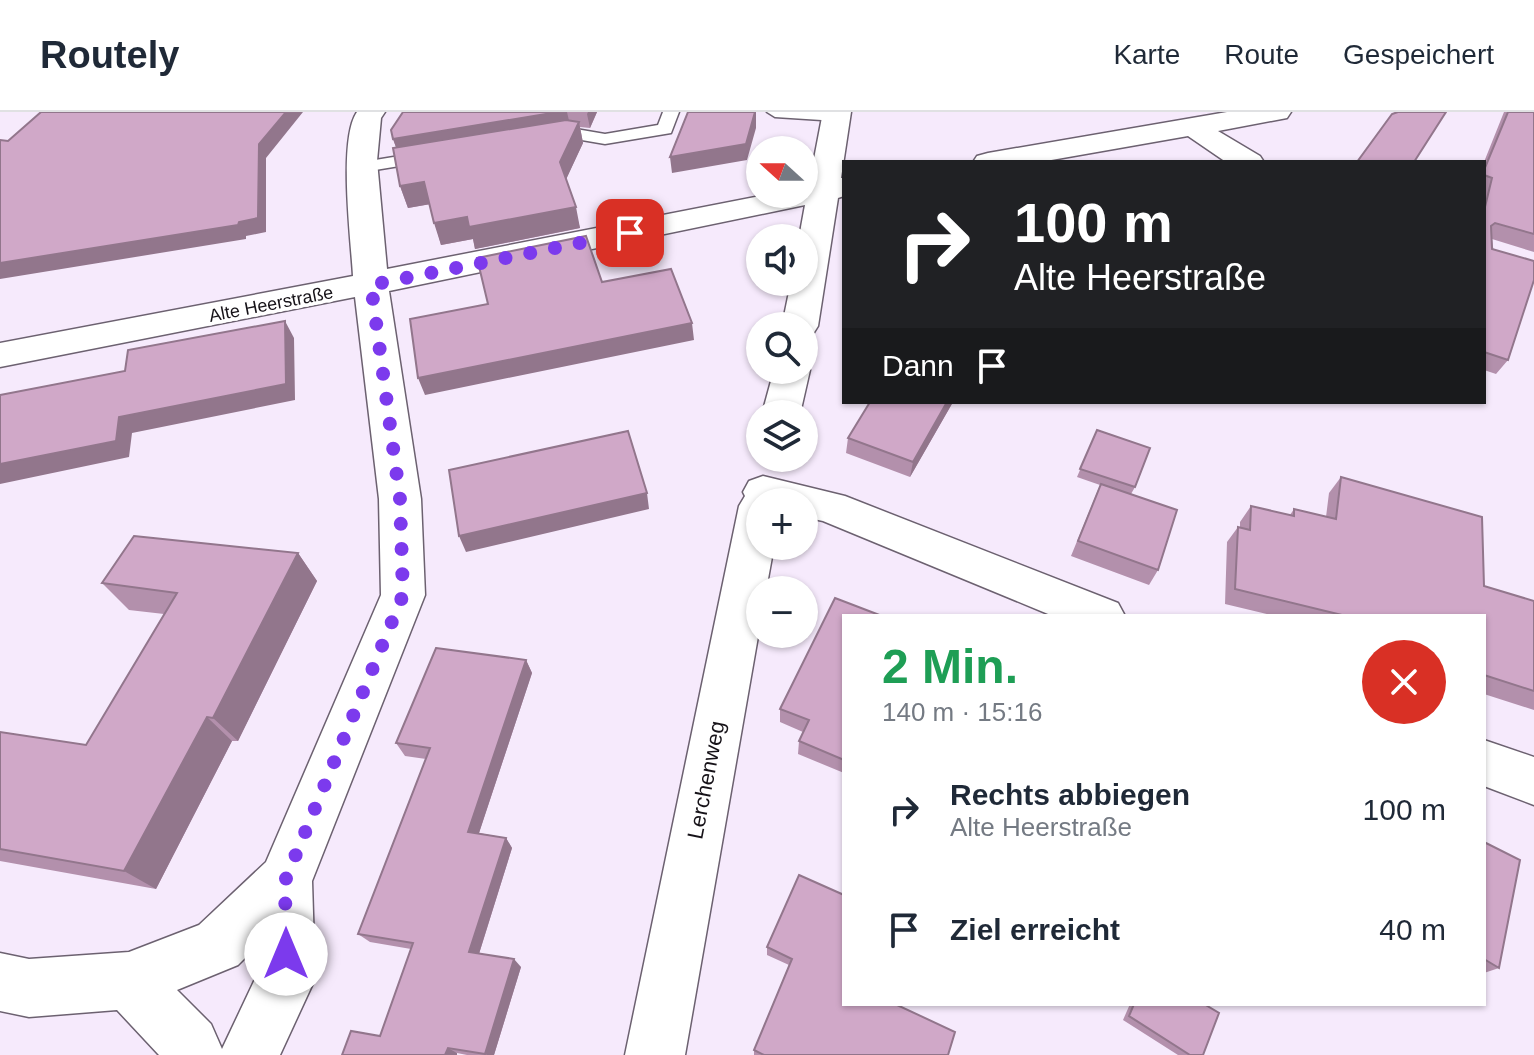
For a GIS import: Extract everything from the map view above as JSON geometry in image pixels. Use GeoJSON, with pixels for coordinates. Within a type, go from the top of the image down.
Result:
{"type":"FeatureCollection","features":[{"type":"Feature","properties":{"kind":"street"},"geometry":{"type":"LineString","coordinates":[[249,1055],[286,979],[285,881],[403,595],[400,499],[371,285],[363,167],[367,118],[371,112]]}},
{"type":"Feature","properties":{"kind":"street"},"geometry":{"type":"LineString","coordinates":[[999,160],[1277,112]]}},
{"type":"Feature","properties":{"kind":"street"},"geometry":{"type":"LineString","coordinates":[[803,312],[834,189],[837,114]]}},
{"type":"Feature","properties":{"kind":"street"},"geometry":{"type":"LineString","coordinates":[[1193,126],[1245,160]]}},
{"type":"Feature","properties":{"kind":"street","name":"Alte Heerstraße"},"geometry":{"type":"LineString","coordinates":[[0,355],[371,285],[687,222],[834,189]]}},
{"type":"Feature","properties":{"kind":"street","name":"Lerchenweg"},"geometry":{"type":"LineString","coordinates":[[818,504],[1097,614]]}},
{"type":"Feature","properties":{"kind":"street","name":"Lerchenweg"},"geometry":{"type":"LineString","coordinates":[[655,1055],[750,560]]}},
{"type":"Feature","properties":{"kind":"street"},"geometry":{"type":"LineString","coordinates":[[1486,764],[1534,781]]}},
{"type":"Feature","properties":{"kind":"street"},"geometry":{"type":"LineString","coordinates":[[0,982],[29,988],[129,981],[218,945],[285,881]]}},
{"type":"Feature","properties":{"kind":"street"},"geometry":{"type":"LineString","coordinates":[[129,981],[190,1045],[194,1055]]}},
{"type":"Feature","properties":{"kind":"lane"},"geometry":{"type":"LineString","coordinates":[[526,140],[570,133],[605,139],[665,129],[671,112]]}},
{"type":"Feature","properties":{"kind":"lane"},"geometry":{"type":"LineString","coordinates":[[775,112],[837,114]]}},
{"type":"Feature","properties":{"kind":"lane"},"geometry":{"type":"LineString","coordinates":[[363,167],[452,152]]}},
{"type":"Feature","properties":{"kind":"building"},"geometry":{"type":"Polygon","coordinates":[[[41,112],[286,112],[259,144],[258,218],[239,222],[238,225],[0,263],[0,140],[8,141],[41,112]]]}},
{"type":"Feature","properties":{"kind":"building"},"geometry":{"type":"Polygon","coordinates":[[[403,112],[558,112],[393,139],[391,130],[403,112]]]}},
{"type":"Feature","properties":{"kind":"building"},"geometry":{"type":"Polygon","coordinates":[[[688,112],[755,112],[746,144],[670,157],[688,112]]]}},
{"type":"Feature","properties":{"kind":"building"},"geometry":{"type":"Polygon","coordinates":[[[1446,112],[1415,160],[1358,160],[1392,114],[1446,112]]]}},
{"type":"Feature","properties":{"kind":"building"},"geometry":{"type":"Polygon","coordinates":[[[1508,112],[1534,112],[1534,234],[1495,223],[1491,226],[1492,249],[1534,261],[1534,280],[1508,360],[1486,353],[1486,203],[1492,178],[1486,176],[1486,165],[1508,112]]]}},
{"type":"Feature","properties":{"kind":"building"},"geometry":{"type":"Polygon","coordinates":[[[566,120],[579,122],[560,162],[576,207],[469,227],[467,217],[434,223],[424,182],[400,186],[393,148],[566,120]]]}},
{"type":"Feature","properties":{"kind":"building"},"geometry":{"type":"Polygon","coordinates":[[[586,236],[602,282],[671,269],[692,323],[418,378],[410,319],[488,304],[477,258],[586,236]]]}},
{"type":"Feature","properties":{"kind":"building"},"geometry":{"type":"Polygon","coordinates":[[[285,321],[286,384],[119,417],[116,441],[0,464],[0,395],[125,371],[128,350],[285,321]]]}},
{"type":"Feature","properties":{"kind":"building"},"geometry":{"type":"Polygon","coordinates":[[[869,404],[946,404],[913,462],[848,438],[869,404]]]}},
{"type":"Feature","properties":{"kind":"building"},"geometry":{"type":"Polygon","coordinates":[[[1097,430],[1150,448],[1135,487],[1080,469],[1097,430]]]}},
{"type":"Feature","properties":{"kind":"building"},"geometry":{"type":"Polygon","coordinates":[[[628,431],[647,493],[459,536],[449,470],[628,431]]]}},
{"type":"Feature","properties":{"kind":"building"},"geometry":{"type":"Polygon","coordinates":[[[1341,477],[1482,517],[1484,586],[1534,601],[1534,691],[1486,676],[1486,614],[1338,614],[1235,589],[1238,527],[1250,530],[1251,506],[1294,516],[1294,509],[1336,519],[1341,477]]]}},
{"type":"Feature","properties":{"kind":"building"},"geometry":{"type":"Polygon","coordinates":[[[1101,484],[1177,510],[1158,570],[1078,541],[1101,484]]]}},
{"type":"Feature","properties":{"kind":"building"},"geometry":{"type":"Polygon","coordinates":[[[134,536],[298,553],[213,718],[207,717],[124,871],[0,849],[0,732],[86,745],[177,593],[102,583],[134,536]]]}},
{"type":"Feature","properties":{"kind":"building"},"geometry":{"type":"Polygon","coordinates":[[[835,598],[877,614],[842,614],[842,759],[799,741],[809,720],[780,709],[810,648],[818,648],[818,632],[835,598]]]}},
{"type":"Feature","properties":{"kind":"building"},"geometry":{"type":"Polygon","coordinates":[[[436,648],[526,660],[468,832],[506,838],[469,952],[514,959],[485,1054],[448,1048],[445,1055],[342,1055],[351,1031],[380,1036],[413,943],[358,934],[430,748],[396,743],[436,648]]]}},
{"type":"Feature","properties":{"kind":"building"},"geometry":{"type":"Polygon","coordinates":[[[1486,843],[1520,860],[1499,968],[1486,960],[1486,843]]]}},
{"type":"Feature","properties":{"kind":"building"},"geometry":{"type":"Polygon","coordinates":[[[799,875],[842,894],[842,1006],[899,1006],[955,1032],[948,1055],[764,1055],[754,1050],[792,959],[767,947],[799,875]]]}},
{"type":"Feature","properties":{"kind":"building"},"geometry":{"type":"Polygon","coordinates":[[[1133,1006],[1207,1006],[1219,1013],[1203,1055],[1190,1055],[1129,1016],[1133,1006]]]}},
{"type":"Feature","properties":{"kind":"route"},"geometry":{"type":"LineString","coordinates":[[286,954],[285,881],[403,595],[400,499],[371,285],[630,233]]}}]}
